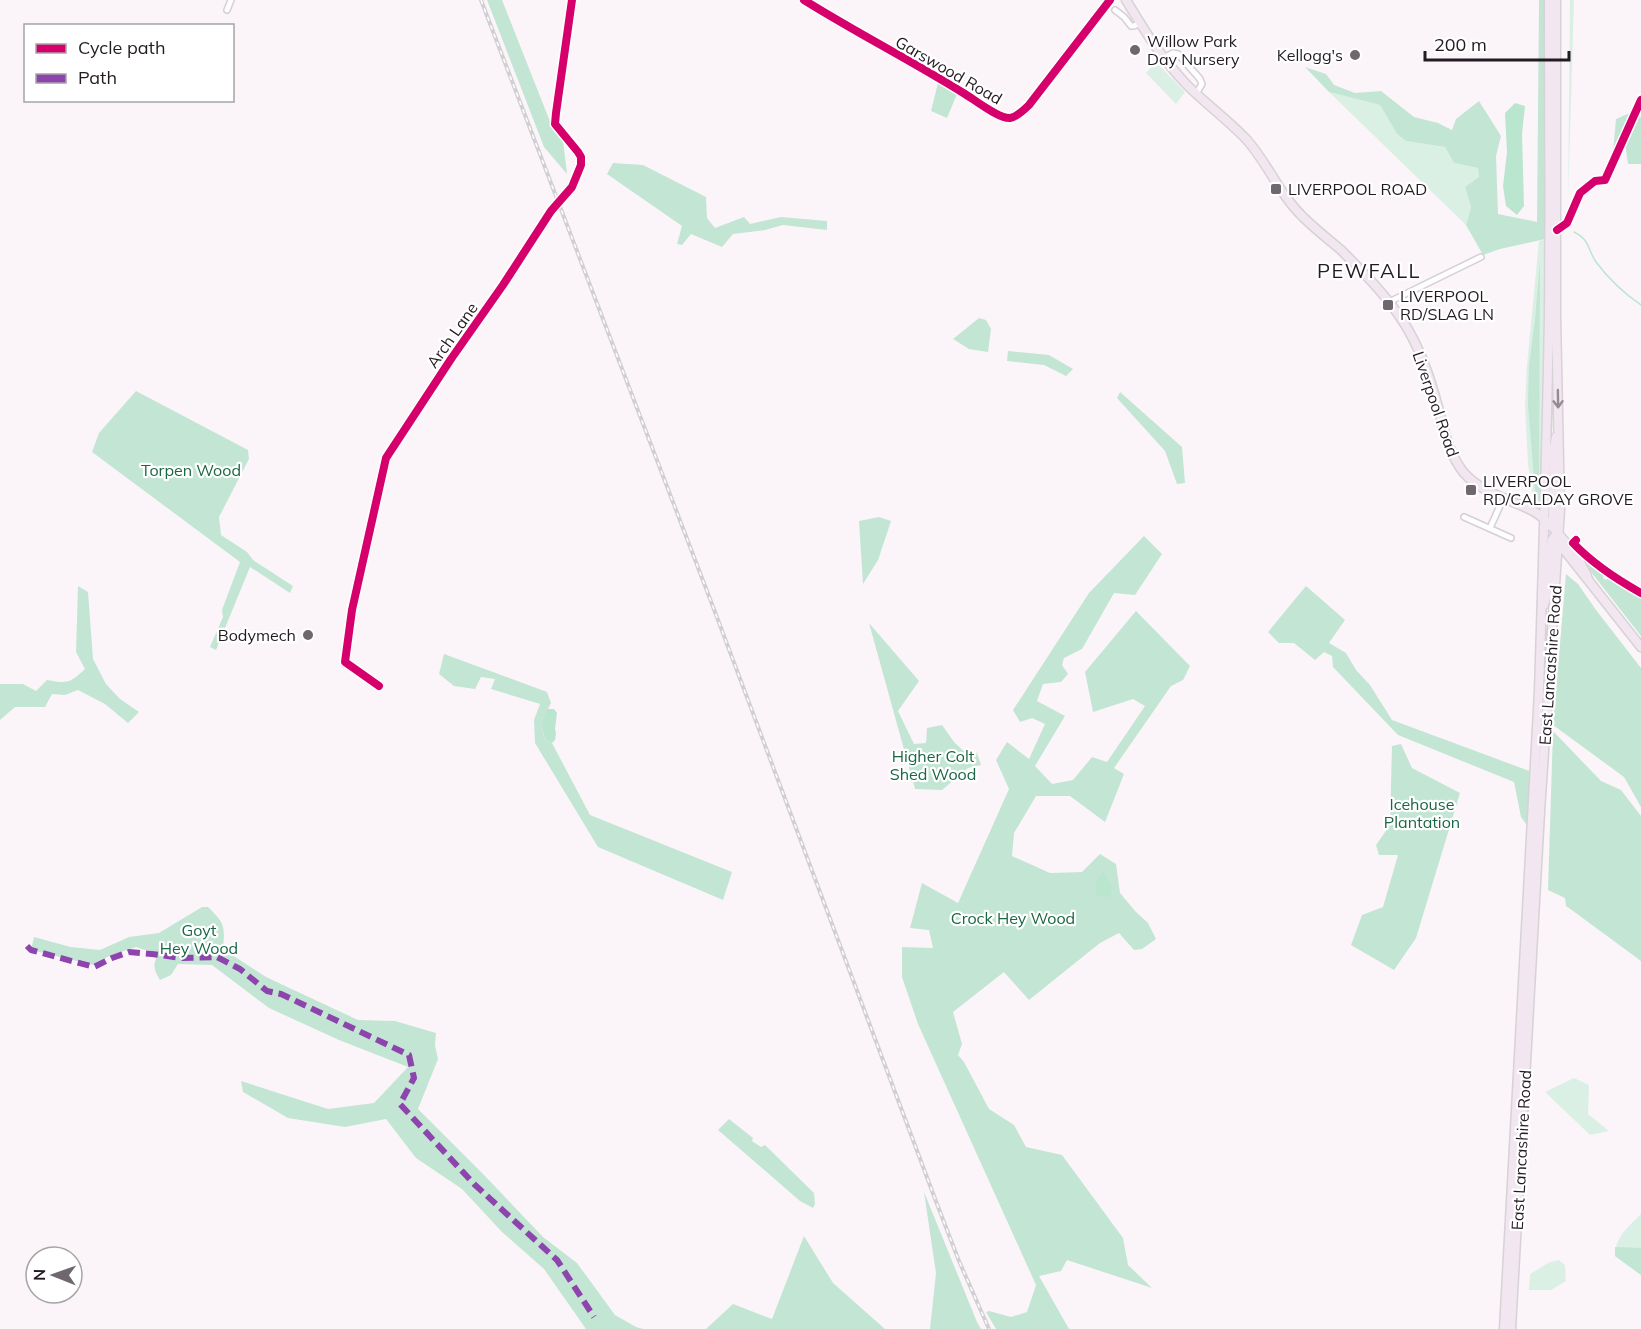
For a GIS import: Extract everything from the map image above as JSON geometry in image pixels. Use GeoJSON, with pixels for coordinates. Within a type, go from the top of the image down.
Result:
{"type":"FeatureCollection","features":[{"type":"Feature","properties":{"kind":"highway","name":"Liverpool Road"},"geometry":{"type":"LineString","coordinates":[[1126,0],[1163,58],[1196,94],[1247,140],[1304,218],[1346,256],[1389,302],[1407,327],[1434,392],[1447,444],[1454,459],[1466,475],[1487,492],[1528,509],[1546,524],[1557,538]]}},
{"type":"Feature","properties":{"kind":"highway","name":"East Lancashire Road"},"geometry":{"type":"LineString","coordinates":[[1511,1329],[1539,823],[1557,571],[1560,448],[1549,0]]}},
{"type":"Feature","properties":{"kind":"highway","name":"East Lancashire Road"},"geometry":{"type":"LineString","coordinates":[[1504,1329],[1537,736],[1546,524],[1554,234],[1556,0]]}},
{"type":"Feature","properties":{"kind":"highway"},"geometry":{"type":"LineString","coordinates":[[1546,524],[1553,518],[1554,448],[1558,421]]}},
{"type":"Feature","properties":{"kind":"highway"},"geometry":{"type":"LineString","coordinates":[[1528,509],[1540,506],[1546,501]]}},
{"type":"Feature","properties":{"kind":"highway"},"geometry":{"type":"LineString","coordinates":[[1557,538],[1577,567],[1641,647]]}},
{"type":"Feature","properties":{"kind":"highway"},"geometry":{"type":"LineString","coordinates":[[1557,538],[1569,546],[1588,579]]}},
{"type":"Feature","properties":{"kind":"highway"},"geometry":{"type":"LineString","coordinates":[[1542,614],[1547,593],[1552,540],[1557,538]]}},
{"type":"Feature","properties":{"kind":"highway"},"geometry":{"type":"LineString","coordinates":[[1557,571],[1565,565],[1577,567]]}},
{"type":"Feature","properties":{"kind":"street"},"geometry":{"type":"LineString","coordinates":[[227,10],[231,0]]}},
{"type":"Feature","properties":{"kind":"street","name":"Arch Lane"},"geometry":{"type":"LineString","coordinates":[[379,686],[345,662],[352,610],[386,458],[452,358],[504,285],[551,211],[572,187],[581,165],[581,157],[555,124],[572,0]]}},
{"type":"Feature","properties":{"kind":"street","name":"Garswood Road"},"geometry":{"type":"LineString","coordinates":[[804,0],[844,26],[961,91],[999,115],[1009,118],[1029,105],[1110,0]]}},
{"type":"Feature","properties":{"kind":"street"},"geometry":{"type":"LineString","coordinates":[[1116,13],[1124,17],[1132,26],[1140,23]]}},
{"type":"Feature","properties":{"kind":"street"},"geometry":{"type":"LineString","coordinates":[[1163,58],[1173,53],[1178,54],[1202,84],[1196,94]]}},
{"type":"Feature","properties":{"kind":"street"},"geometry":{"type":"LineString","coordinates":[[1554,234],[1567,223],[1580,193],[1595,181],[1605,180],[1641,100]]}},
{"type":"Feature","properties":{"kind":"street"},"geometry":{"type":"LineString","coordinates":[[1389,302],[1481,257]]}},
{"type":"Feature","properties":{"kind":"street"},"geometry":{"type":"LineString","coordinates":[[1490,528],[1503,499]]}},
{"type":"Feature","properties":{"kind":"street"},"geometry":{"type":"LineString","coordinates":[[1464,517],[1511,538]]}},
{"type":"Feature","properties":{"kind":"street"},"geometry":{"type":"LineString","coordinates":[[1576,540],[1573,543],[1607,577],[1641,593]]}},
{"type":"Feature","properties":{"kind":"shaded area"},"geometry":{"type":"Polygon","coordinates":[[[1570,0],[1574,0],[1568,203],[1570,0]]]}},
{"type":"Feature","properties":{"kind":"shaded area"},"geometry":{"type":"Polygon","coordinates":[[[1156,62],[1185,92],[1176,104],[1146,73],[1156,62]]]}},
{"type":"Feature","properties":{"kind":"shaded area"},"geometry":{"type":"Polygon","coordinates":[[[1329,92],[1380,105],[1397,134],[1406,141],[1445,147],[1454,163],[1478,168],[1480,177],[1465,187],[1471,207],[1466,225],[1329,92]]]}},
{"type":"Feature","properties":{"kind":"shaded area"},"geometry":{"type":"Polygon","coordinates":[[[1515,103],[1525,106],[1522,134],[1524,206],[1517,215],[1506,206],[1503,186],[1507,152],[1505,113],[1515,103]]]}},
{"type":"Feature","properties":{"kind":"shaded area"},"geometry":{"type":"Polygon","coordinates":[[[1545,239],[1543,458],[1541,498],[1537,505],[1534,505],[1528,464],[1525,407],[1539,241],[1545,239]]]}},
{"type":"Feature","properties":{"kind":"shaded area"},"geometry":{"type":"Polygon","coordinates":[[[548,709],[554,709],[557,713],[555,740],[552,743],[545,738],[542,728],[548,709]]]}},
{"type":"Feature","properties":{"kind":"shaded area"},"geometry":{"type":"Polygon","coordinates":[[[1103,871],[1112,887],[1110,897],[1097,896],[1095,889],[1103,871]]]}},
{"type":"Feature","properties":{"kind":"shaded area"},"geometry":{"type":"Polygon","coordinates":[[[1574,1078],[1589,1085],[1588,1114],[1609,1131],[1590,1135],[1545,1092],[1574,1078]]]}},
{"type":"Feature","properties":{"kind":"shaded area"},"geometry":{"type":"Polygon","coordinates":[[[1641,1214],[1641,1275],[1615,1256],[1620,1238],[1641,1214]]]}},
{"type":"Feature","properties":{"kind":"shaded area"},"geometry":{"type":"Polygon","coordinates":[[[1559,1260],[1565,1265],[1566,1281],[1551,1290],[1529,1290],[1530,1274],[1550,1262],[1559,1260]]]}},
{"type":"Feature","properties":{"kind":"green space"},"geometry":{"type":"Polygon","coordinates":[[[487,0],[502,0],[551,124],[563,140],[567,174],[544,147],[487,0]]]}},
{"type":"Feature","properties":{"kind":"green space"},"geometry":{"type":"Polygon","coordinates":[[[1539,0],[1545,0],[1545,239],[1483,255],[1466,225],[1471,207],[1465,187],[1479,177],[1478,168],[1454,163],[1445,147],[1406,141],[1397,134],[1380,105],[1329,92],[1305,67],[1326,74],[1334,85],[1355,93],[1381,91],[1414,117],[1438,123],[1452,130],[1456,119],[1479,101],[1501,136],[1496,156],[1498,214],[1537,222],[1539,0]]]}},
{"type":"Feature","properties":{"kind":"green space"},"geometry":{"type":"Polygon","coordinates":[[[938,83],[957,94],[947,118],[931,111],[938,83]]]}},
{"type":"Feature","properties":{"kind":"green space"},"geometry":{"type":"Polygon","coordinates":[[[1632,112],[1641,118],[1641,164],[1628,164],[1625,143],[1620,141],[1613,152],[1616,119],[1632,112]]]}},
{"type":"Feature","properties":{"kind":"green space"},"geometry":{"type":"Polygon","coordinates":[[[613,163],[643,165],[706,197],[707,218],[715,228],[744,217],[750,224],[781,217],[827,221],[827,230],[783,225],[733,234],[722,247],[691,234],[682,245],[677,244],[682,226],[607,174],[613,163]]]}},
{"type":"Feature","properties":{"kind":"green space"},"geometry":{"type":"Polygon","coordinates":[[[1540,261],[1539,497],[1536,503],[1528,405],[1529,366],[1540,261]]]}},
{"type":"Feature","properties":{"kind":"green space"},"geometry":{"type":"Polygon","coordinates":[[[979,318],[986,320],[991,329],[988,352],[969,349],[953,339],[979,318]]]}},
{"type":"Feature","properties":{"kind":"green space"},"geometry":{"type":"Polygon","coordinates":[[[1008,351],[1049,355],[1073,369],[1066,376],[1044,365],[1007,361],[1008,351]]]}},
{"type":"Feature","properties":{"kind":"green space","name":"Torpen Wood"},"geometry":{"type":"Polygon","coordinates":[[[136,391],[248,450],[249,459],[219,517],[221,535],[247,552],[253,560],[293,586],[290,593],[250,567],[216,650],[210,647],[223,617],[222,610],[240,562],[92,452],[99,433],[136,391]]]}},
{"type":"Feature","properties":{"kind":"green space"},"geometry":{"type":"Polygon","coordinates":[[[1120,392],[1182,447],[1185,483],[1177,484],[1165,451],[1117,398],[1120,392]]]}},
{"type":"Feature","properties":{"kind":"green space"},"geometry":{"type":"Polygon","coordinates":[[[879,517],[891,521],[878,560],[863,584],[859,521],[879,517]]]}},
{"type":"Feature","properties":{"kind":"green space","name":"Crock Hey Wood"},"geometry":{"type":"Polygon","coordinates":[[[1144,536],[1162,554],[1135,595],[1114,593],[1082,649],[1064,658],[1062,665],[1068,674],[1061,682],[1043,684],[1037,701],[1065,716],[1035,766],[1052,784],[1073,780],[1092,757],[1107,762],[1145,706],[1133,699],[1093,712],[1085,672],[1136,611],[1190,666],[1183,680],[1171,686],[1114,768],[1124,774],[1105,822],[1070,796],[1036,796],[1014,833],[1012,856],[1050,873],[1082,872],[1100,854],[1116,864],[1120,893],[1148,923],[1156,939],[1142,949],[1134,950],[1119,933],[1100,943],[1029,1000],[1004,972],[953,1012],[962,1044],[958,1055],[989,1109],[1014,1125],[1026,1147],[1062,1155],[1123,1238],[1128,1265],[1152,1288],[1067,1260],[1061,1271],[1039,1276],[1069,1329],[996,1329],[986,1312],[1011,1317],[1027,1312],[1036,1285],[918,1024],[902,977],[902,947],[933,948],[929,930],[910,928],[922,883],[958,903],[1009,789],[996,760],[1007,742],[1029,759],[1045,724],[1032,718],[1020,722],[1013,710],[1089,593],[1144,536]]]}},
{"type":"Feature","properties":{"kind":"green space"},"geometry":{"type":"Polygon","coordinates":[[[1580,553],[1604,574],[1603,578],[1606,580],[1608,578],[1641,595],[1641,636],[1577,554],[1580,553]]]}},
{"type":"Feature","properties":{"kind":"green space"},"geometry":{"type":"Polygon","coordinates":[[[1566,574],[1578,584],[1641,668],[1641,807],[1624,777],[1553,725],[1566,574]]]}},
{"type":"Feature","properties":{"kind":"green space"},"geometry":{"type":"Polygon","coordinates":[[[78,586],[88,592],[93,659],[106,684],[120,699],[139,712],[128,723],[105,704],[78,690],[65,695],[52,694],[45,707],[15,707],[0,720],[0,684],[23,684],[36,691],[47,680],[68,681],[85,669],[76,652],[78,586]]]}},
{"type":"Feature","properties":{"kind":"green space"},"geometry":{"type":"Polygon","coordinates":[[[1306,586],[1345,620],[1329,643],[1346,653],[1392,720],[1532,772],[1529,828],[1521,817],[1514,782],[1398,735],[1333,667],[1332,656],[1324,652],[1315,660],[1294,643],[1279,643],[1268,632],[1306,586]]]}},
{"type":"Feature","properties":{"kind":"green space","name":"Higher Colt Shed Wood"},"geometry":{"type":"Polygon","coordinates":[[[869,623],[919,681],[898,711],[914,744],[926,743],[927,728],[942,725],[954,742],[968,755],[977,753],[981,765],[968,768],[942,790],[915,789],[869,623]]]}},
{"type":"Feature","properties":{"kind":"green space"},"geometry":{"type":"Polygon","coordinates":[[[444,654],[547,692],[551,703],[543,726],[544,737],[552,743],[590,815],[732,872],[723,900],[598,847],[535,743],[534,720],[540,704],[491,689],[495,679],[481,677],[475,689],[454,686],[439,674],[444,654]]]}},
{"type":"Feature","properties":{"kind":"green space"},"geometry":{"type":"Polygon","coordinates":[[[1553,731],[1601,781],[1621,790],[1641,816],[1641,961],[1566,906],[1565,898],[1548,890],[1553,731]]]}},
{"type":"Feature","properties":{"kind":"green space","name":"Icehouse Plantation"},"geometry":{"type":"Polygon","coordinates":[[[1401,744],[1412,768],[1460,793],[1416,938],[1394,970],[1351,945],[1362,915],[1383,907],[1398,855],[1379,855],[1376,845],[1390,825],[1392,746],[1401,744]]]}},
{"type":"Feature","properties":{"kind":"green space","name":"Goyt Hey Wood"},"geometry":{"type":"Polygon","coordinates":[[[202,907],[208,907],[223,925],[223,949],[266,977],[358,1020],[395,1021],[436,1033],[435,1046],[438,1059],[418,1109],[543,1237],[577,1263],[615,1315],[643,1329],[586,1329],[544,1269],[502,1232],[462,1189],[416,1158],[386,1119],[345,1127],[288,1118],[243,1092],[241,1081],[328,1109],[374,1103],[408,1067],[339,1040],[269,1008],[212,965],[178,964],[171,975],[160,980],[155,969],[157,957],[154,951],[136,947],[109,956],[93,965],[31,950],[34,937],[71,947],[100,950],[129,937],[159,933],[202,907]]]}},
{"type":"Feature","properties":{"kind":"green space"},"geometry":{"type":"Polygon","coordinates":[[[729,1119],[753,1138],[752,1141],[761,1147],[765,1145],[814,1193],[813,1208],[800,1201],[718,1130],[729,1119]]]}},
{"type":"Feature","properties":{"kind":"green space"},"geometry":{"type":"Polygon","coordinates":[[[924,1192],[981,1329],[930,1329],[936,1273],[924,1192]]]}},
{"type":"Feature","properties":{"kind":"green space"},"geometry":{"type":"Polygon","coordinates":[[[804,1236],[833,1283],[885,1329],[706,1329],[733,1304],[772,1319],[804,1236]]]}},
{"type":"Feature","properties":{"kind":"green space"},"geometry":{"type":"Polygon","coordinates":[[[1615,1247],[1641,1248],[1641,1275],[1615,1256],[1615,1247]]]}},
{"type":"Feature","properties":{"kind":"waterway"},"geometry":{"type":"LineString","coordinates":[[1574,232],[1586,241],[1596,262],[1606,274],[1641,305]]}},
{"type":"Feature","properties":{"kind":"railway"},"geometry":{"type":"LineString","coordinates":[[481,0],[715,612],[937,1204],[989,1329]]}},
{"type":"Feature","properties":{"kind":"marked path"},"geometry":{"type":"LineString","coordinates":[[27,946],[31,950],[94,967],[129,952],[181,958],[217,957],[240,969],[267,991],[281,994],[409,1055],[414,1078],[400,1104],[474,1184],[557,1260],[594,1317]]}},
{"type":"Feature","properties":{"kind":"cycle path"},"geometry":{"type":"LineString","coordinates":[[379,686],[345,662],[352,610],[386,458],[551,211],[572,187],[581,165],[578,152],[555,124],[572,0]]}},
{"type":"Feature","properties":{"kind":"cycle path"},"geometry":{"type":"LineString","coordinates":[[804,0],[1005,118],[1018,115],[1029,105],[1110,0]]}},
{"type":"Feature","properties":{"kind":"cycle path"},"geometry":{"type":"LineString","coordinates":[[1557,230],[1567,223],[1580,193],[1595,181],[1605,180],[1641,100]]}},
{"type":"Feature","properties":{"kind":"cycle path"},"geometry":{"type":"LineString","coordinates":[[1576,540],[1573,543],[1589,558],[1614,577],[1641,593]]}},
{"type":"Feature","properties":{"kind":"place","name":"Willow Park Day Nursery"},"geometry":{"type":"Point","coordinates":[1135,50]}},
{"type":"Feature","properties":{"kind":"place","name":"Kellogg's"},"geometry":{"type":"Point","coordinates":[1355,55]}},
{"type":"Feature","properties":{"kind":"place","name":"LIVERPOOL ROAD"},"geometry":{"type":"Point","coordinates":[1276,189]}},
{"type":"Feature","properties":{"kind":"place","name":"LIVERPOOL RD/SLAG LN"},"geometry":{"type":"Point","coordinates":[1388,305]}},
{"type":"Feature","properties":{"kind":"place","name":"LIVERPOOL RD/CALDAY GROVE"},"geometry":{"type":"Point","coordinates":[1471,490]}},
{"type":"Feature","properties":{"kind":"place","name":"Bodymech"},"geometry":{"type":"Point","coordinates":[308,635]}},
{"type":"Feature","properties":{"kind":"district","name":"PEWFALL"},"geometry":{"type":"Point","coordinates":[1369,271]}}]}
